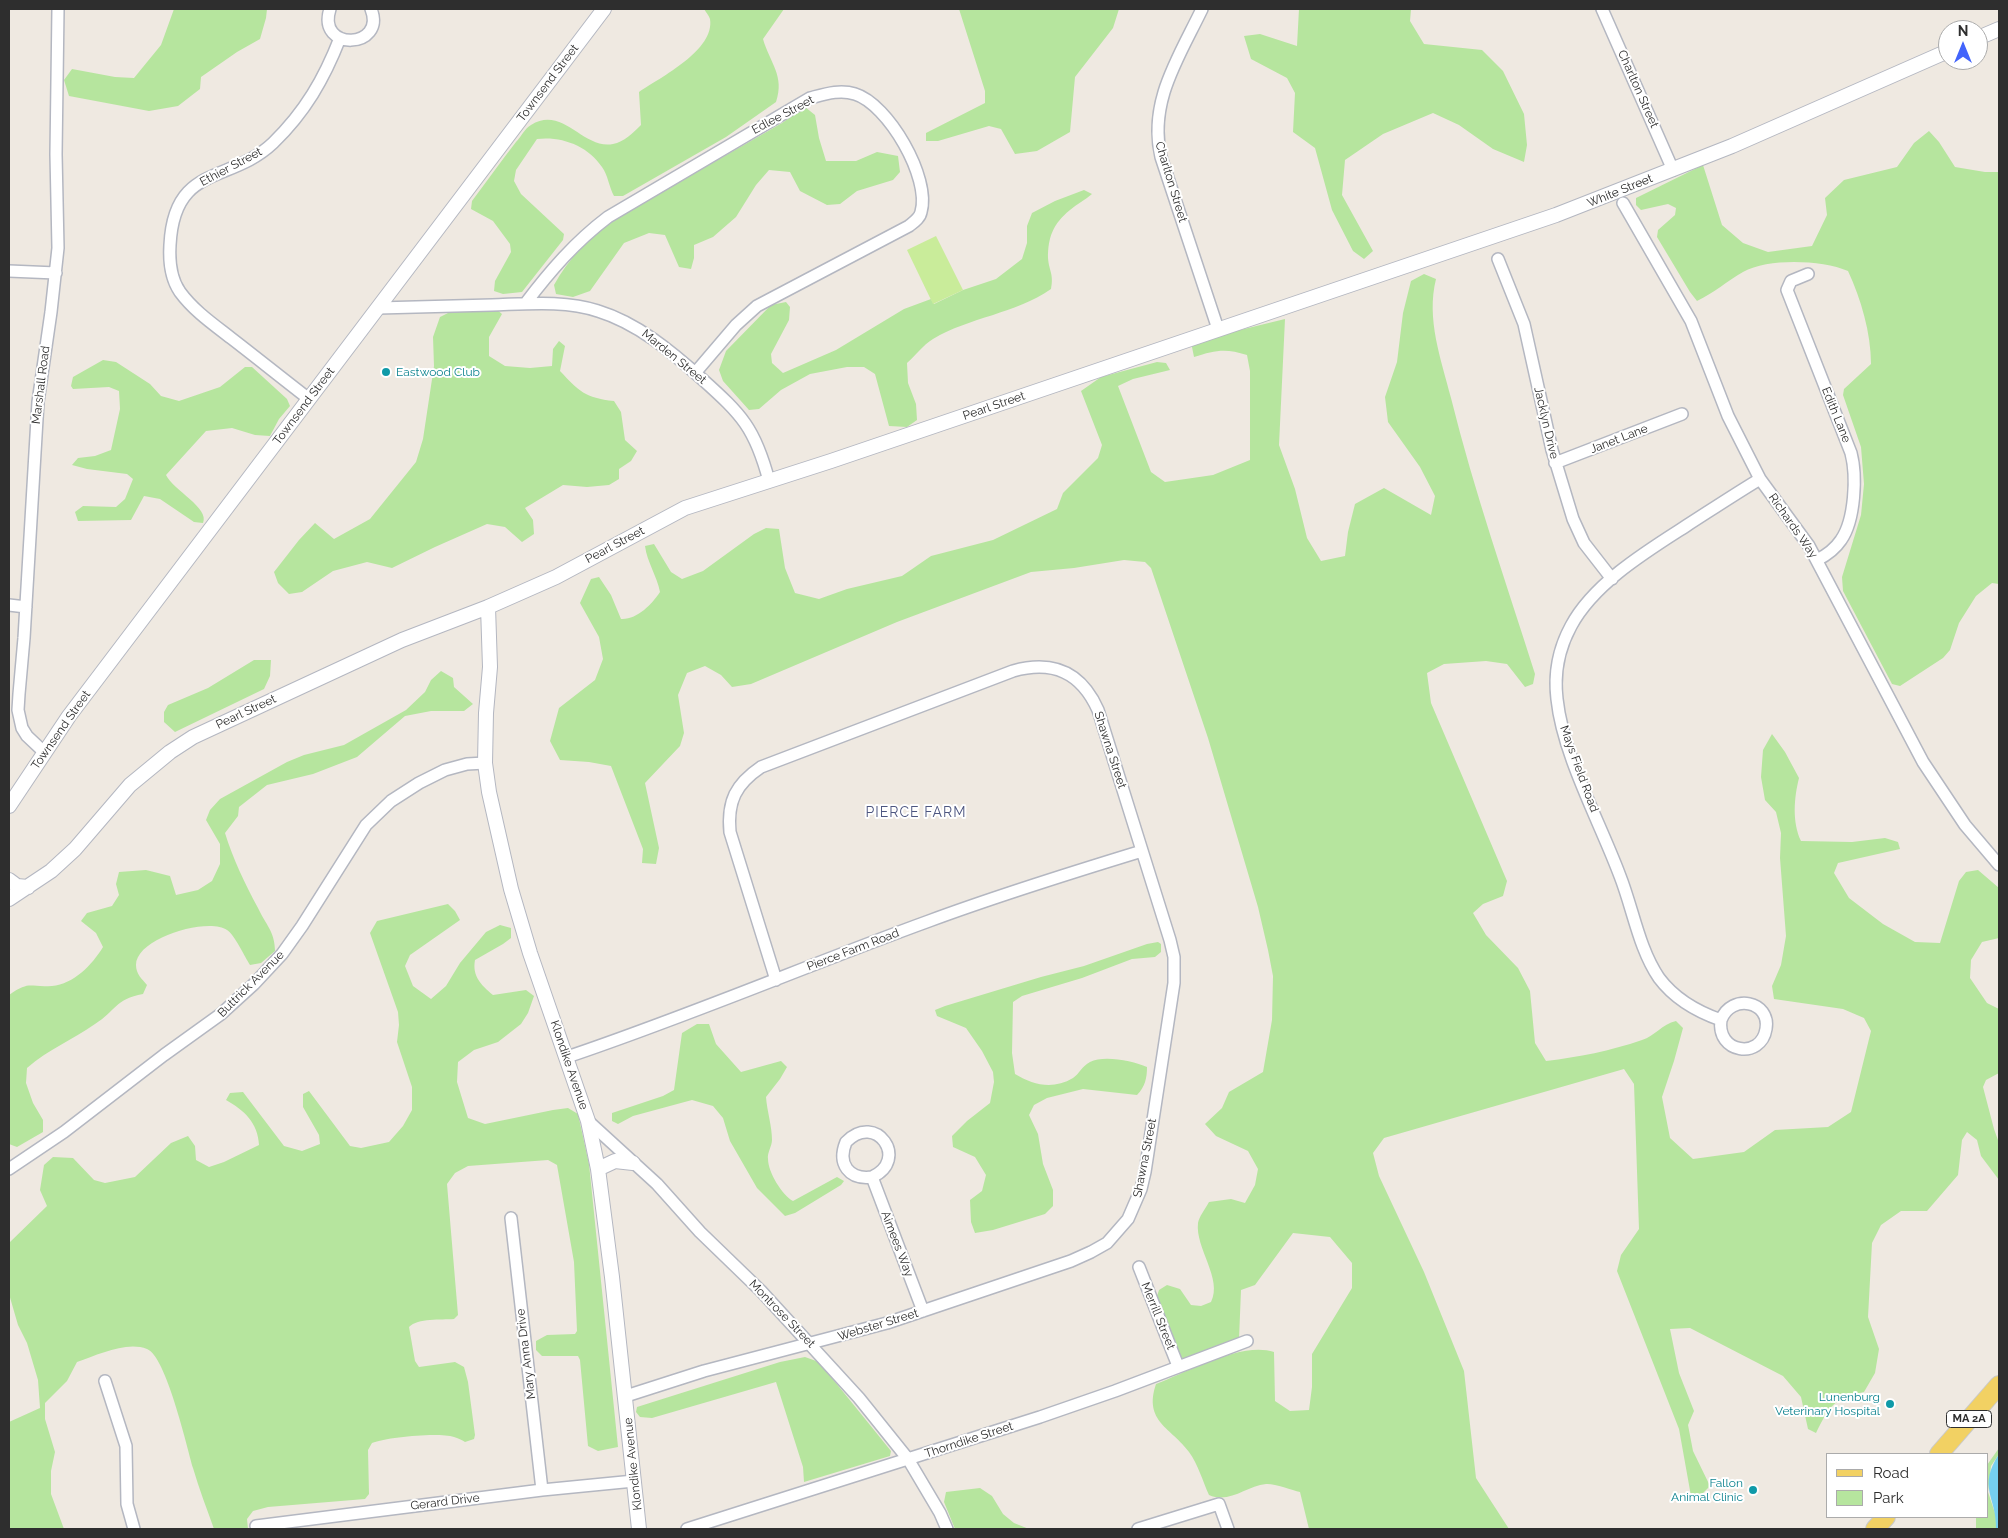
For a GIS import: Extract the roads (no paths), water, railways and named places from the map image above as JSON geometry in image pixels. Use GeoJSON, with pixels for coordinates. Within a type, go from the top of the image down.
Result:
{"type":"FeatureCollection","features":[{"type":"Feature","properties":{"kind":"main road","name":"MA 2A"},"geometry":{"type":"LineString","coordinates":[[1940,1453],[1999,1385]]}},
{"type":"Feature","properties":{"kind":"main road"},"geometry":{"type":"LineString","coordinates":[[1875,1529],[1885,1518]]}},
{"type":"Feature","properties":{"kind":"street","name":"Marshall Road"},"geometry":{"type":"LineString","coordinates":[[44,752],[27,736],[22,728],[18,710],[38,402],[58,248],[56,154],[58,9]]}},
{"type":"Feature","properties":{"kind":"street"},"geometry":{"type":"LineString","coordinates":[[330,9],[328,23],[332,32],[340,38],[355,41],[368,33],[374,19],[372,9]]}},
{"type":"Feature","properties":{"kind":"street","name":"Townsend Street"},"geometry":{"type":"LineString","coordinates":[[9,806],[81,700],[604,9]]}},
{"type":"Feature","properties":{"kind":"street","name":"Charlton Street"},"geometry":{"type":"LineString","coordinates":[[1202,9],[1163,93],[1158,115],[1157,135],[1161,157],[1218,329]]}},
{"type":"Feature","properties":{"kind":"street","name":"Charlton Street"},"geometry":{"type":"LineString","coordinates":[[1602,9],[1673,170]]}},
{"type":"Feature","properties":{"kind":"street","name":"Ethier Street"},"geometry":{"type":"LineString","coordinates":[[309,399],[207,319],[185,298],[173,278],[170,241],[176,214],[185,197],[200,182],[254,157],[279,136],[320,84],[340,38]]}},
{"type":"Feature","properties":{"kind":"street","name":"White Street"},"geometry":{"type":"LineString","coordinates":[[1284,307],[1618,193],[1741,142],[1938,55]]}},
{"type":"Feature","properties":{"kind":"street","name":"Edlee Street"},"geometry":{"type":"LineString","coordinates":[[525,304],[562,257],[608,217],[810,98],[830,92],[862,96],[885,116],[903,140],[912,158],[918,177],[922,205],[917,220],[757,306],[736,325],[695,373]]}},
{"type":"Feature","properties":{"kind":"street","name":"Richards Way"},"geometry":{"type":"LineString","coordinates":[[1623,202],[1691,321],[1728,416],[1760,479],[1799,531],[1817,560],[1867,653],[1909,739],[1923,762],[1965,825],[1999,865]]}},
{"type":"Feature","properties":{"kind":"street","name":"Jacklyn Drive"},"geometry":{"type":"LineString","coordinates":[[1498,259],[1524,324],[1555,463],[1581,537],[1593,556],[1612,579]]}},
{"type":"Feature","properties":{"kind":"street"},"geometry":{"type":"LineString","coordinates":[[9,271],[56,273]]}},
{"type":"Feature","properties":{"kind":"street","name":"Edith Lane"},"geometry":{"type":"LineString","coordinates":[[1808,274],[1791,281],[1787,290],[1851,453],[1856,475],[1852,504],[1843,538],[1829,554],[1817,560]]}},
{"type":"Feature","properties":{"kind":"street","name":"Marden Street"},"geometry":{"type":"LineString","coordinates":[[378,308],[525,304],[584,307],[614,317],[645,333],[732,406],[750,428],[758,444],[769,481]]}},
{"type":"Feature","properties":{"kind":"street","name":"Pearl Street"},"geometry":{"type":"LineString","coordinates":[[9,900],[64,860],[130,785],[170,752],[193,737],[402,640],[488,607],[556,577],[685,508],[1284,307]]}},
{"type":"Feature","properties":{"kind":"street","name":"Janet Lane"},"geometry":{"type":"LineString","coordinates":[[1555,463],[1682,414]]}},
{"type":"Feature","properties":{"kind":"street","name":"Mays Field Road"},"geometry":{"type":"LineString","coordinates":[[1721,1020],[1698,1010],[1676,996],[1664,984],[1647,955],[1620,877],[1573,761],[1564,732],[1556,688],[1561,650],[1577,616],[1593,596],[1650,550],[1760,479]]}},
{"type":"Feature","properties":{"kind":"street"},"geometry":{"type":"LineString","coordinates":[[9,605],[26,607]]}},
{"type":"Feature","properties":{"kind":"street","name":"Klondike Avenue"},"geometry":{"type":"LineString","coordinates":[[488,607],[490,667],[486,714],[485,763],[489,792],[511,889],[530,953],[588,1121],[598,1170],[626,1396],[639,1529]]}},
{"type":"Feature","properties":{"kind":"street","name":"Shawna Street"},"geometry":{"type":"LineString","coordinates":[[776,980],[730,832],[730,806],[740,785],[748,776],[761,767],[1013,671],[1037,666],[1057,669],[1078,680],[1098,710],[1172,948],[1174,974],[1141,1190],[1128,1219],[1119,1230]]}},
{"type":"Feature","properties":{"kind":"street","name":"Buttrick Avenue"},"geometry":{"type":"LineString","coordinates":[[9,1168],[64,1132],[221,1014],[254,984],[282,954],[302,926],[366,825],[391,801],[419,783],[445,770],[467,764],[485,763]]}},
{"type":"Feature","properties":{"kind":"street","name":"Pierce Farm Road"},"geometry":{"type":"LineString","coordinates":[[567,1057],[645,1030],[928,921],[1005,894],[1142,851]]}},
{"type":"Feature","properties":{"kind":"street"},"geometry":{"type":"LineString","coordinates":[[9,880],[17,886],[28,888]]}},
{"type":"Feature","properties":{"kind":"street"},"geometry":{"type":"LineString","coordinates":[[1738,1003],[1748,1003],[1761,1011],[1766,1020],[1766,1030],[1759,1043],[1750,1048],[1740,1049],[1731,1046],[1724,1039],[1720,1030],[1721,1020],[1729,1008],[1738,1003]]}},
{"type":"Feature","properties":{"kind":"street","name":"Montrose Street"},"geometry":{"type":"LineString","coordinates":[[588,1121],[657,1184],[700,1232],[761,1291],[859,1398],[908,1459],[940,1513],[946,1529]]}},
{"type":"Feature","properties":{"kind":"street"},"geometry":{"type":"LineString","coordinates":[[858,1133],[873,1133],[880,1136],[888,1148],[889,1155],[884,1169],[872,1177],[856,1176],[845,1166],[842,1158],[846,1142],[858,1133]]}},
{"type":"Feature","properties":{"kind":"street"},"geometry":{"type":"LineString","coordinates":[[598,1170],[616,1161],[633,1163]]}},
{"type":"Feature","properties":{"kind":"street","name":"Aimees Way"},"geometry":{"type":"LineString","coordinates":[[872,1177],[923,1311]]}},
{"type":"Feature","properties":{"kind":"street","name":"Mary Anna Drive"},"geometry":{"type":"LineString","coordinates":[[511,1218],[542,1490]]}},
{"type":"Feature","properties":{"kind":"street","name":"Webster Street"},"geometry":{"type":"LineString","coordinates":[[626,1396],[704,1372],[811,1344],[923,1311],[1071,1260],[1107,1243],[1119,1230]]}},
{"type":"Feature","properties":{"kind":"street","name":"Merrill Street"},"geometry":{"type":"LineString","coordinates":[[1139,1267],[1178,1366]]}},
{"type":"Feature","properties":{"kind":"street","name":"Thorndike Street"},"geometry":{"type":"LineString","coordinates":[[687,1529],[1076,1405],[1247,1341]]}},
{"type":"Feature","properties":{"kind":"street"},"geometry":{"type":"LineString","coordinates":[[105,1381],[126,1446],[127,1504],[134,1529]]}},
{"type":"Feature","properties":{"kind":"street","name":"Gerard Drive"},"geometry":{"type":"LineString","coordinates":[[256,1526],[542,1490],[634,1481]]}},
{"type":"Feature","properties":{"kind":"street"},"geometry":{"type":"LineString","coordinates":[[1138,1529],[1219,1504],[1228,1529]]}},
{"type":"Feature","properties":{"kind":"water"},"geometry":{"type":"Polygon","coordinates":[[[1999,1454],[1999,1529],[1996,1529],[1989,1476],[1999,1454]]]}},
{"type":"Feature","properties":{"kind":"place","name":"Eastwood Club"},"geometry":{"type":"Point","coordinates":[386,372]}},
{"type":"Feature","properties":{"kind":"place","name":"Lunenburg Veterinary Hospital"},"geometry":{"type":"Point","coordinates":[1890,1404]}},
{"type":"Feature","properties":{"kind":"place","name":"Fallon Animal Clinic"},"geometry":{"type":"Point","coordinates":[1753,1490]}},
{"type":"Feature","properties":{"kind":"district","name":"PIERCE FARM"},"geometry":{"type":"Point","coordinates":[916,813]}}]}
